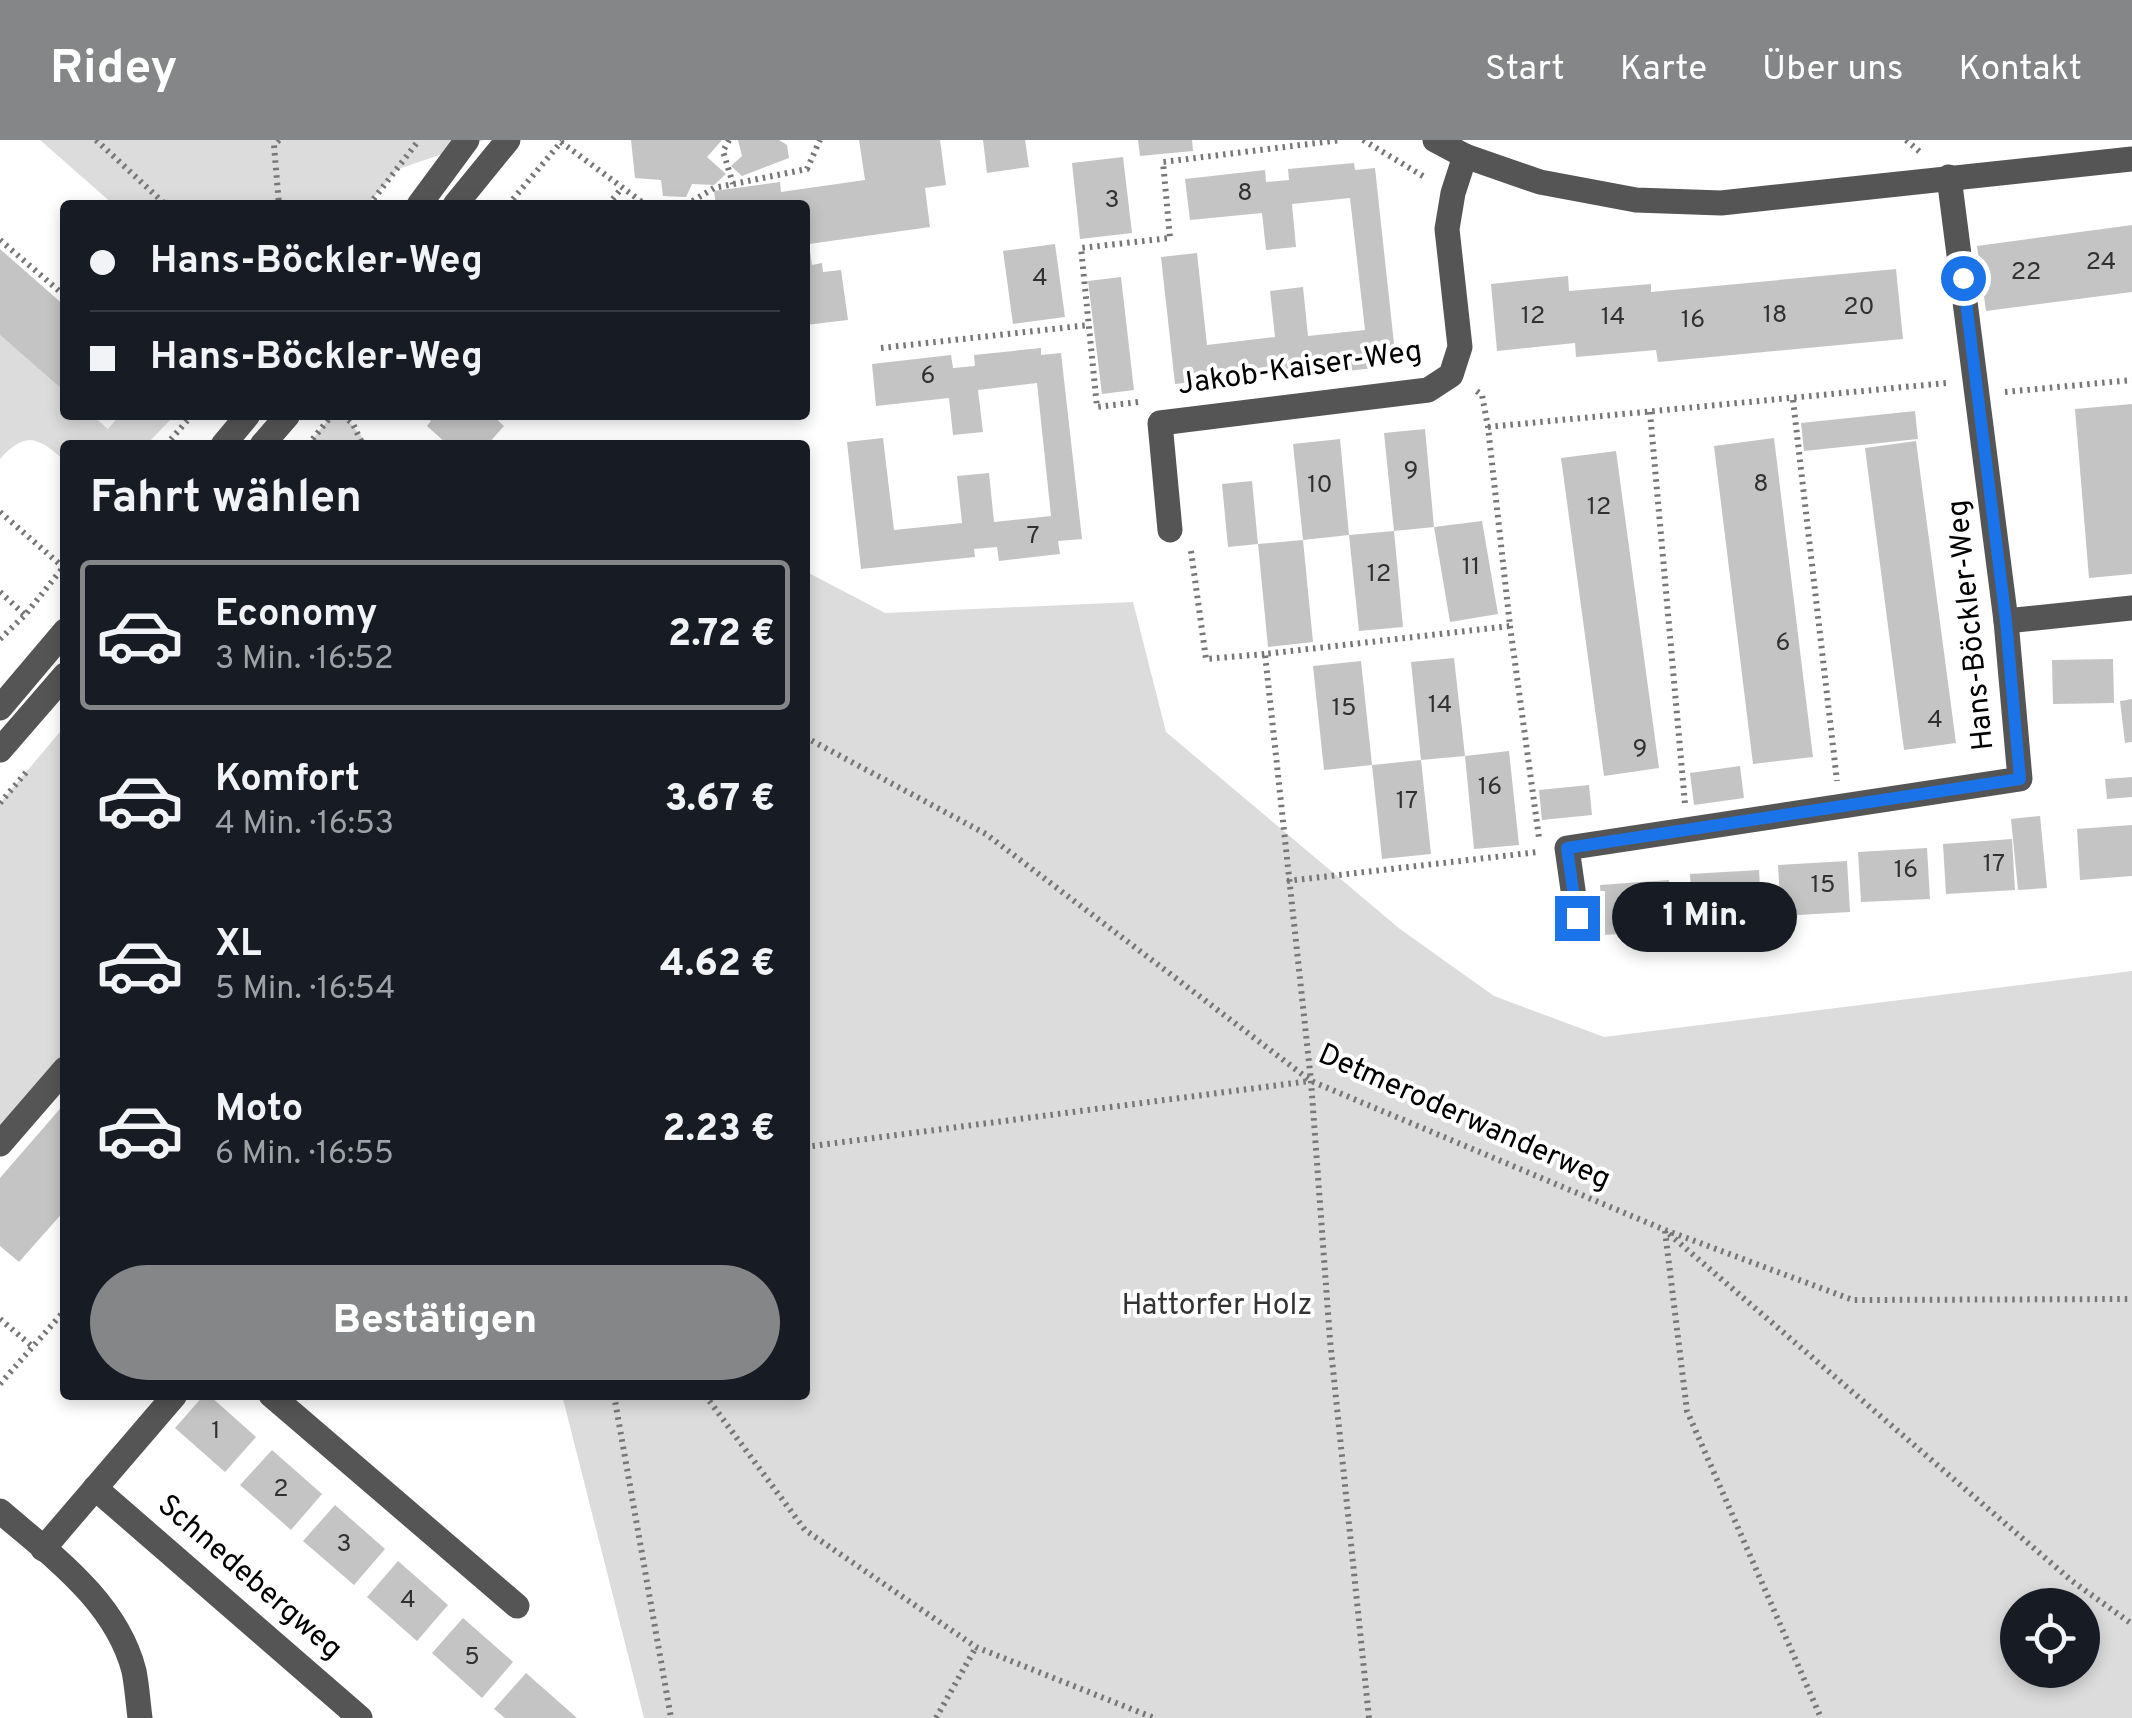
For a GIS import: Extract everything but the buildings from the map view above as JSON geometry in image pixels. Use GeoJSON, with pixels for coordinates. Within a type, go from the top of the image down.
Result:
{"type":"FeatureCollection","features":[{"type":"Feature","properties":{"kind":"street"},"geometry":{"type":"LineString","coordinates":[[424,200],[466,140]]}},
{"type":"Feature","properties":{"kind":"street"},"geometry":{"type":"LineString","coordinates":[[459,200],[508,140]]}},
{"type":"Feature","properties":{"kind":"street"},"geometry":{"type":"LineString","coordinates":[[1435,140],[1465,156],[1540,182],[1636,200],[1722,203],[2132,158]]}},
{"type":"Feature","properties":{"kind":"street","name":"Jakob-Kaiser-Weg"},"geometry":{"type":"LineString","coordinates":[[1170,530],[1160,423],[1428,390],[1451,375],[1460,347],[1447,229],[1465,156]]}},
{"type":"Feature","properties":{"kind":"street","name":"Hans-Böckler-Weg"},"geometry":{"type":"LineString","coordinates":[[1577,918],[1567,848],[2020,779],[2006,621],[1949,177]]}},
{"type":"Feature","properties":{"kind":"street"},"geometry":{"type":"LineString","coordinates":[[226,440],[244,420]]}},
{"type":"Feature","properties":{"kind":"street"},"geometry":{"type":"LineString","coordinates":[[266,440],[283,420]]}},
{"type":"Feature","properties":{"kind":"street"},"geometry":{"type":"LineString","coordinates":[[2006,621],[2132,608]]}},
{"type":"Feature","properties":{"kind":"street"},"geometry":{"type":"LineString","coordinates":[[0,708],[60,637]]}},
{"type":"Feature","properties":{"kind":"street"},"geometry":{"type":"LineString","coordinates":[[0,750],[60,681]]}},
{"type":"Feature","properties":{"kind":"street"},"geometry":{"type":"LineString","coordinates":[[0,1144],[60,1075]]}},
{"type":"Feature","properties":{"kind":"street"},"geometry":{"type":"LineString","coordinates":[[44,1549],[171,1400]]}},
{"type":"Feature","properties":{"kind":"street"},"geometry":{"type":"LineString","coordinates":[[277,1400],[517,1606]]}},
{"type":"Feature","properties":{"kind":"street","name":"Schnedebergweg"},"geometry":{"type":"LineString","coordinates":[[96,1488],[360,1718]]}},
{"type":"Feature","properties":{"kind":"street"},"geometry":{"type":"LineString","coordinates":[[0,1511],[86,1587],[115,1627],[134,1670],[140,1718]]}},
{"type":"Feature","properties":{"kind":"path"},"geometry":{"type":"LineString","coordinates":[[96,140],[161,200]]}},
{"type":"Feature","properties":{"kind":"path"},"geometry":{"type":"LineString","coordinates":[[279,140],[274,145],[279,200]]}},
{"type":"Feature","properties":{"kind":"path"},"geometry":{"type":"LineString","coordinates":[[373,200],[419,140]]}},
{"type":"Feature","properties":{"kind":"path"},"geometry":{"type":"LineString","coordinates":[[729,140],[723,150],[732,184]]}},
{"type":"Feature","properties":{"kind":"path"},"geometry":{"type":"LineString","coordinates":[[694,200],[714,188],[807,169],[820,140]]}},
{"type":"Feature","properties":{"kind":"path"},"geometry":{"type":"LineString","coordinates":[[1160,423],[1141,402],[1097,407],[1082,248],[1170,238],[1163,162],[1341,140]]}},
{"type":"Feature","properties":{"kind":"path"},"geometry":{"type":"LineString","coordinates":[[1363,140],[1453,194]]}},
{"type":"Feature","properties":{"kind":"path"},"geometry":{"type":"LineString","coordinates":[[512,200],[562,141],[638,200]]}},
{"type":"Feature","properties":{"kind":"path"},"geometry":{"type":"LineString","coordinates":[[612,200],[621,189]]}},
{"type":"Feature","properties":{"kind":"path"},"geometry":{"type":"LineString","coordinates":[[0,240],[60,292]]}},
{"type":"Feature","properties":{"kind":"path"},"geometry":{"type":"LineString","coordinates":[[881,348],[1089,326]]}},
{"type":"Feature","properties":{"kind":"path"},"geometry":{"type":"LineString","coordinates":[[1288,881],[1541,852],[1482,395],[1451,375]]}},
{"type":"Feature","properties":{"kind":"path"},"geometry":{"type":"LineString","coordinates":[[1488,427],[1793,400],[2132,380]]}},
{"type":"Feature","properties":{"kind":"path"},"geometry":{"type":"LineString","coordinates":[[1793,400],[1840,806]]}},
{"type":"Feature","properties":{"kind":"path"},"geometry":{"type":"LineString","coordinates":[[1650,412],[1687,830]]}},
{"type":"Feature","properties":{"kind":"path"},"geometry":{"type":"LineString","coordinates":[[170,440],[188,420]]}},
{"type":"Feature","properties":{"kind":"path"},"geometry":{"type":"LineString","coordinates":[[312,440],[328,420]]}},
{"type":"Feature","properties":{"kind":"path"},"geometry":{"type":"LineString","coordinates":[[0,512],[60,563]]}},
{"type":"Feature","properties":{"kind":"path"},"geometry":{"type":"LineString","coordinates":[[1170,530],[1190,544],[1206,659],[1510,626]]}},
{"type":"Feature","properties":{"kind":"path"},"geometry":{"type":"LineString","coordinates":[[0,638],[25,615],[60,571]]}},
{"type":"Feature","properties":{"kind":"path"},"geometry":{"type":"LineString","coordinates":[[0,592],[25,615]]}},
{"type":"Feature","properties":{"kind":"path"},"geometry":{"type":"LineString","coordinates":[[1265,654],[1311,1081],[1330,1340],[1369,1718]]}},
{"type":"Feature","properties":{"kind":"path","name":"Detmeroderwanderweg"},"geometry":{"type":"LineString","coordinates":[[810,741],[986,834],[1311,1081],[1665,1230],[1853,1300],[2132,1299]]}},
{"type":"Feature","properties":{"kind":"path"},"geometry":{"type":"LineString","coordinates":[[810,1146],[1311,1081]]}},
{"type":"Feature","properties":{"kind":"path"},"geometry":{"type":"LineString","coordinates":[[1665,1230],[2072,1582],[2132,1624]]}},
{"type":"Feature","properties":{"kind":"path"},"geometry":{"type":"LineString","coordinates":[[1665,1230],[1687,1411],[1821,1718]]}},
{"type":"Feature","properties":{"kind":"path"},"geometry":{"type":"LineString","coordinates":[[0,1384],[60,1316]]}},
{"type":"Feature","properties":{"kind":"path"},"geometry":{"type":"LineString","coordinates":[[0,1319],[33,1347]]}},
{"type":"Feature","properties":{"kind":"path"},"geometry":{"type":"LineString","coordinates":[[615,1400],[670,1718]]}},
{"type":"Feature","properties":{"kind":"path"},"geometry":{"type":"LineString","coordinates":[[709,1400],[805,1530],[976,1647],[1154,1718]]}},
{"type":"Feature","properties":{"kind":"path"},"geometry":{"type":"LineString","coordinates":[[936,1718],[976,1647]]}},
{"type":"Feature","properties":{"kind":"green space"},"geometry":{"type":"Polygon","coordinates":[[[40,140],[484,140],[398,169],[371,200],[108,200],[40,140]]]}},
{"type":"Feature","properties":{"kind":"green space"},"geometry":{"type":"Polygon","coordinates":[[[0,335],[60,388],[60,420],[98,420],[108,429],[116,420],[170,420],[151,440],[60,440],[60,457],[32,440],[17,444],[0,459],[0,335]]]}},
{"type":"Feature","properties":{"kind":"green space"},"geometry":{"type":"Polygon","coordinates":[[[328,420],[347,420],[365,440],[312,440],[328,420]]]}},
{"type":"Feature","properties":{"kind":"green space","name":"Hattorfer Holz"},"geometry":{"type":"Polygon","coordinates":[[[810,574],[885,613],[1133,602],[1166,732],[1400,929],[1494,996],[1604,1037],[2132,971],[2132,1718],[644,1718],[563,1400],[810,1400],[810,574]]]}},
{"type":"Feature","properties":{"kind":"green space"},"geometry":{"type":"Polygon","coordinates":[[[60,732],[60,1075],[0,1143],[0,803],[60,732]]]}},
{"type":"Feature","properties":{"kind":"route"},"geometry":{"type":"LineString","coordinates":[[1577,918],[1567,848],[2020,779],[2006,621],[1963,278]]}}]}
